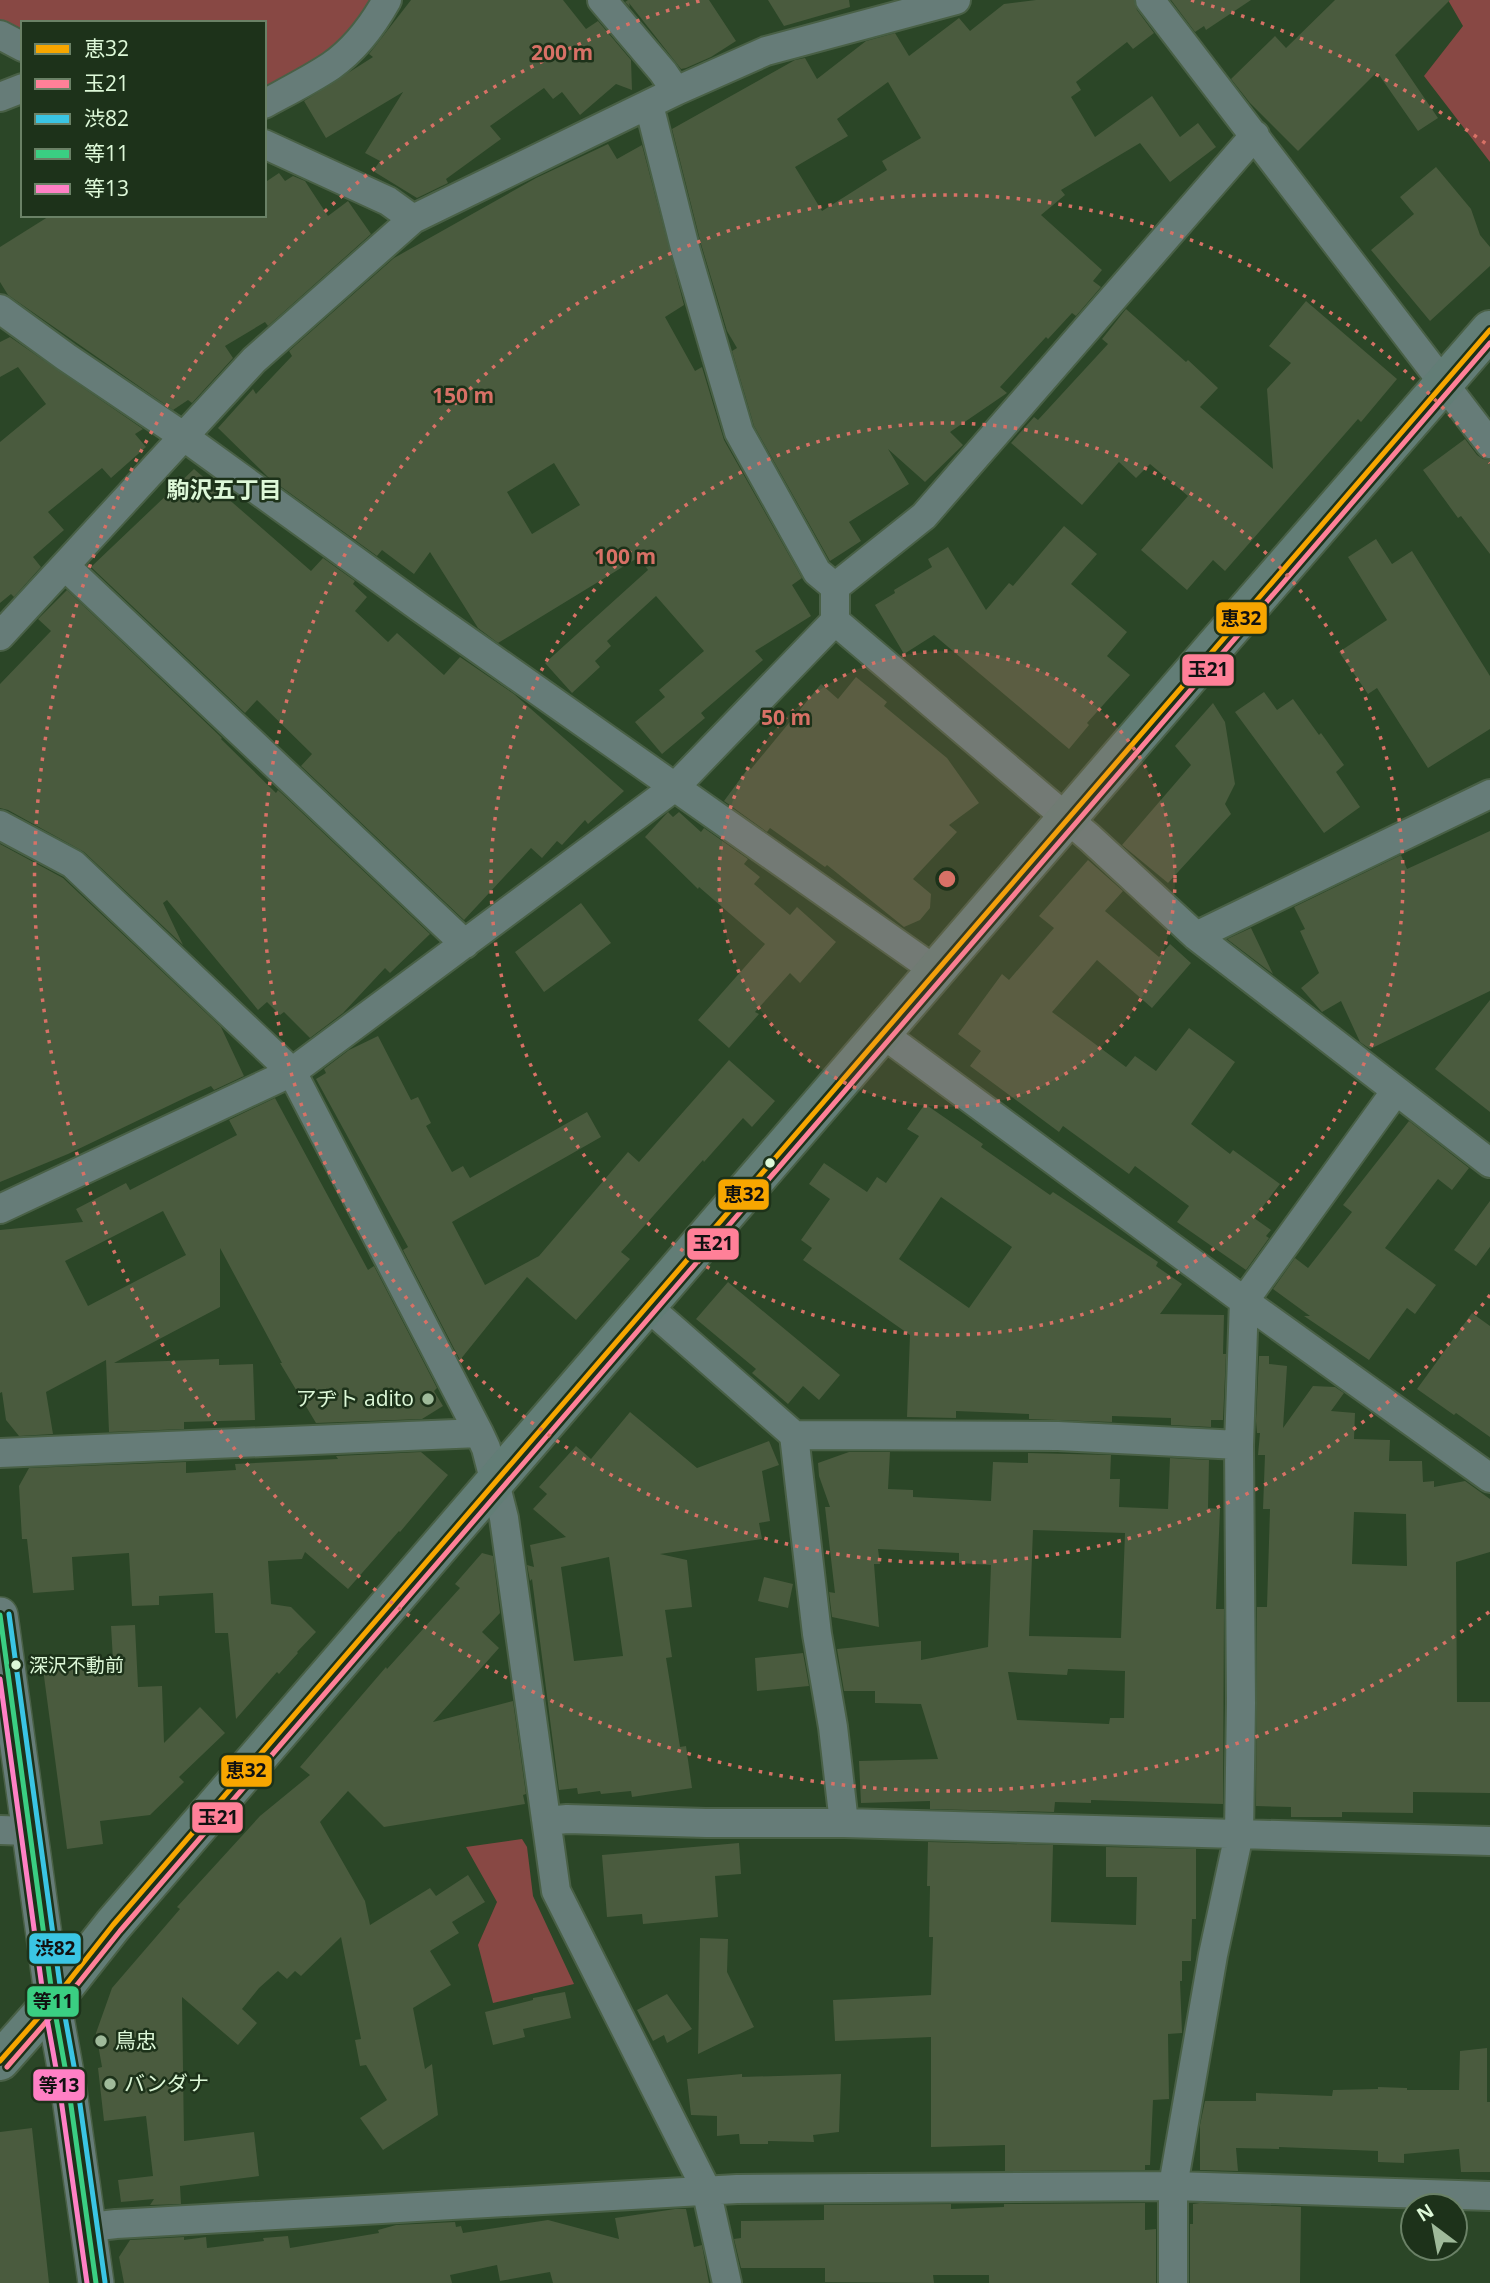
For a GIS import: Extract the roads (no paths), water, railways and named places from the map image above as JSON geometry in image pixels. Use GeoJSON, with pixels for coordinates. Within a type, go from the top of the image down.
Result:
{"type":"FeatureCollection","features":[{"type":"Feature","properties":{"kind":"main road"},"geometry":{"type":"LineString","coordinates":[[0,2061],[53,2001],[113,1926],[1490,330]]}},
{"type":"Feature","properties":{"kind":"street"},"geometry":{"type":"LineString","coordinates":[[266,103],[332,65],[360,39],[387,0]]}},
{"type":"Feature","properties":{"kind":"street"},"geometry":{"type":"LineString","coordinates":[[602,0],[676,91]]}},
{"type":"Feature","properties":{"kind":"street"},"geometry":{"type":"LineString","coordinates":[[0,636],[254,360],[413,219],[676,91],[772,49],[956,0]]}},
{"type":"Feature","properties":{"kind":"street"},"geometry":{"type":"LineString","coordinates":[[1150,0],[1490,444]]}},
{"type":"Feature","properties":{"kind":"street"},"geometry":{"type":"LineString","coordinates":[[0,35],[21,46]]}},
{"type":"Feature","properties":{"kind":"street"},"geometry":{"type":"LineString","coordinates":[[0,97],[21,89]]}},
{"type":"Feature","properties":{"kind":"street"},"geometry":{"type":"LineString","coordinates":[[649,106],[685,248],[739,432],[817,572],[835,587]]}},
{"type":"Feature","properties":{"kind":"street"},"geometry":{"type":"LineString","coordinates":[[835,587],[925,516],[1255,135]]}},
{"type":"Feature","properties":{"kind":"street"},"geometry":{"type":"LineString","coordinates":[[266,145],[388,201],[413,219]]}},
{"type":"Feature","properties":{"kind":"street"},"geometry":{"type":"LineString","coordinates":[[0,309],[936,971]]}},
{"type":"Feature","properties":{"kind":"street"},"geometry":{"type":"LineString","coordinates":[[65,566],[466,944]]}},
{"type":"Feature","properties":{"kind":"street"},"geometry":{"type":"LineString","coordinates":[[0,1209],[292,1072],[466,944],[676,786],[835,621],[835,587]]}},
{"type":"Feature","properties":{"kind":"street"},"geometry":{"type":"LineString","coordinates":[[835,621],[1067,819],[1196,936],[1490,1163]]}},
{"type":"Feature","properties":{"kind":"street"},"geometry":{"type":"LineString","coordinates":[[1196,936],[1490,794]]}},
{"type":"Feature","properties":{"kind":"street"},"geometry":{"type":"LineString","coordinates":[[0,825],[73,864],[292,1072],[479,1433],[486,1448],[505,1518],[556,1891],[706,2189],[727,2283]]}},
{"type":"Feature","properties":{"kind":"street"},"geometry":{"type":"LineString","coordinates":[[883,1034],[1244,1301],[1490,1478]]}},
{"type":"Feature","properties":{"kind":"street"},"geometry":{"type":"LineString","coordinates":[[1173,2283],[1174,2186],[1213,1955],[1239,1834],[1239,1446],[1244,1301],[1395,1091]]}},
{"type":"Feature","properties":{"kind":"street"},"geometry":{"type":"LineString","coordinates":[[648,1306],[794,1435],[1058,1436],[1239,1446]]}},
{"type":"Feature","properties":{"kind":"street"},"geometry":{"type":"LineString","coordinates":[[0,1453],[479,1433]]}},
{"type":"Feature","properties":{"kind":"street"},"geometry":{"type":"LineString","coordinates":[[794,1435],[817,1634],[833,1727],[844,1823]]}},
{"type":"Feature","properties":{"kind":"street"},"geometry":{"type":"LineString","coordinates":[[0,1615],[14,1831],[53,2001],[90,2228],[96,2283]]}},
{"type":"Feature","properties":{"kind":"street"},"geometry":{"type":"LineString","coordinates":[[547,1821],[567,1819],[844,1823],[1490,1841]]}},
{"type":"Feature","properties":{"kind":"street"},"geometry":{"type":"LineString","coordinates":[[90,2228],[116,2224],[706,2189],[1174,2186],[1490,2196]]}},
{"type":"Feature","properties":{"kind":"place","name":"アヂト adito"},"geometry":{"type":"Point","coordinates":[428,1399]}},
{"type":"Feature","properties":{"kind":"place","name":"深沢不動前"},"geometry":{"type":"Point","coordinates":[16,1665]}},
{"type":"Feature","properties":{"kind":"place","name":"鳥忠"},"geometry":{"type":"Point","coordinates":[101,2041]}},
{"type":"Feature","properties":{"kind":"place","name":"バンダナ"},"geometry":{"type":"Point","coordinates":[110,2084]}},
{"type":"Feature","properties":{"kind":"district","name":"駒沢五丁目"},"geometry":{"type":"Point","coordinates":[224,490]}}]}
